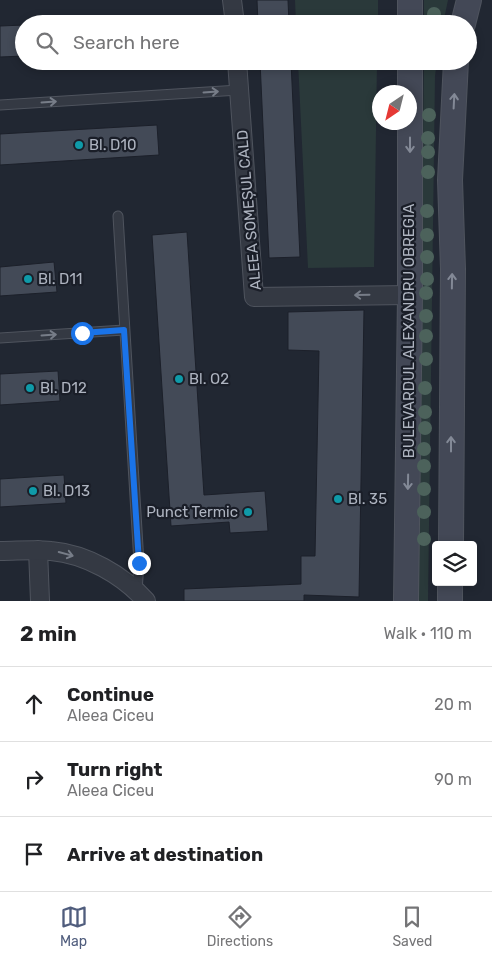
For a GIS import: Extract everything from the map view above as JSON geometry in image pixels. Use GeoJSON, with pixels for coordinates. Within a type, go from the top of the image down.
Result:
{"type":"FeatureCollection","features":[{"type":"Feature","properties":{"kind":"main road"},"geometry":{"type":"LineString","coordinates":[[410,0],[410,15]]}},
{"type":"Feature","properties":{"kind":"main road"},"geometry":{"type":"LineString","coordinates":[[465,15],[469,0]]}},
{"type":"Feature","properties":{"kind":"main road","name":"BULEVARDUL ALEXANDRU OBREGIA"},"geometry":{"type":"LineString","coordinates":[[406,601],[410,294],[410,70]]}},
{"type":"Feature","properties":{"kind":"main road"},"geometry":{"type":"LineString","coordinates":[[450,541],[453,269],[450,180],[456,70]]}},
{"type":"Feature","properties":{"kind":"main road"},"geometry":{"type":"LineString","coordinates":[[450,586],[450,601]]}},
{"type":"Feature","properties":{"kind":"street"},"geometry":{"type":"LineString","coordinates":[[232,0],[234,15]]}},
{"type":"Feature","properties":{"kind":"street","name":"ALEEA SOMEȘUL CALD"},"geometry":{"type":"LineString","coordinates":[[238,70],[254,297],[410,294]]}},
{"type":"Feature","properties":{"kind":"street"},"geometry":{"type":"LineString","coordinates":[[38,550],[40,601]]}},
{"type":"Feature","properties":{"kind":"street"},"geometry":{"type":"LineString","coordinates":[[0,551],[52,550],[67,554],[110,571],[141,596]]}},
{"type":"Feature","properties":{"kind":"lane"},"geometry":{"type":"LineString","coordinates":[[0,105],[239,90]]}},
{"type":"Feature","properties":{"kind":"lane"},"geometry":{"type":"LineString","coordinates":[[118,216],[141,596]]}},
{"type":"Feature","properties":{"kind":"lane"},"geometry":{"type":"LineString","coordinates":[[0,338],[124,330]]}},
{"type":"Feature","properties":{"kind":"shaded area"},"geometry":{"type":"Polygon","coordinates":[[[295,0],[378,0],[378,15],[296,15],[295,0]]]}},
{"type":"Feature","properties":{"kind":"shaded area"},"geometry":{"type":"Polygon","coordinates":[[[424,0],[448,0],[445,15],[424,15],[424,0]]]}},
{"type":"Feature","properties":{"kind":"shaded area"},"geometry":{"type":"Polygon","coordinates":[[[298,70],[377,70],[377,85],[372,85],[372,130],[376,130],[374,267],[308,268],[298,70]]]}},
{"type":"Feature","properties":{"kind":"shaded area"},"geometry":{"type":"Polygon","coordinates":[[[424,70],[436,70],[428,601],[417,601],[424,70]]]}},
{"type":"Feature","properties":{"kind":"building"},"geometry":{"type":"Polygon","coordinates":[[[257,0],[288,0],[289,15],[258,15],[257,0]]]}},
{"type":"Feature","properties":{"kind":"building"},"geometry":{"type":"Polygon","coordinates":[[[15,25],[15,56],[0,57],[0,26],[15,25]]]}},
{"type":"Feature","properties":{"kind":"building"},"geometry":{"type":"Polygon","coordinates":[[[260,70],[291,70],[300,257],[269,258],[260,70]]]}},
{"type":"Feature","properties":{"kind":"building","name":"Bl. D10"},"geometry":{"type":"Polygon","coordinates":[[[157,125],[159,155],[0,165],[0,134],[157,125]]]}},
{"type":"Feature","properties":{"kind":"building","name":"Bl. O2"},"geometry":{"type":"Polygon","coordinates":[[[187,232],[204,495],[265,491],[268,531],[230,533],[229,522],[171,526],[152,235],[187,232]]]}},
{"type":"Feature","properties":{"kind":"building","name":"Bl. D11"},"geometry":{"type":"Polygon","coordinates":[[[54,262],[57,292],[0,296],[0,267],[54,262]]]}},
{"type":"Feature","properties":{"kind":"building","name":"Bl. 35"},"geometry":{"type":"Polygon","coordinates":[[[364,310],[359,597],[304,595],[304,601],[184,601],[184,589],[301,584],[301,556],[315,556],[319,351],[288,350],[288,312],[364,310]]]}},
{"type":"Feature","properties":{"kind":"building","name":"Bl. D12"},"geometry":{"type":"Polygon","coordinates":[[[58,371],[60,401],[0,405],[0,374],[58,371]]]}},
{"type":"Feature","properties":{"kind":"building","name":"Bl. D13"},"geometry":{"type":"Polygon","coordinates":[[[64,475],[66,503],[0,507],[0,479],[64,475]]]}},
{"type":"Feature","properties":{"kind":"place","name":"Bl. D10"},"geometry":{"type":"Point","coordinates":[79,145]}},
{"type":"Feature","properties":{"kind":"place","name":"Bl. D11"},"geometry":{"type":"Point","coordinates":[28,279]}},
{"type":"Feature","properties":{"kind":"place","name":"Bl. O2"},"geometry":{"type":"Point","coordinates":[179,379]}},
{"type":"Feature","properties":{"kind":"place","name":"Bl. D12"},"geometry":{"type":"Point","coordinates":[30,388]}},
{"type":"Feature","properties":{"kind":"place","name":"Bl. D13"},"geometry":{"type":"Point","coordinates":[33,491]}},
{"type":"Feature","properties":{"kind":"place","name":"Bl. 35"},"geometry":{"type":"Point","coordinates":[338,499]}},
{"type":"Feature","properties":{"kind":"place","name":"Punct Termic"},"geometry":{"type":"Point","coordinates":[248,512]}},
{"type":"Feature","properties":{"kind":"route"},"geometry":{"type":"LineString","coordinates":[[82,333],[124,330],[139,563]]}}]}
